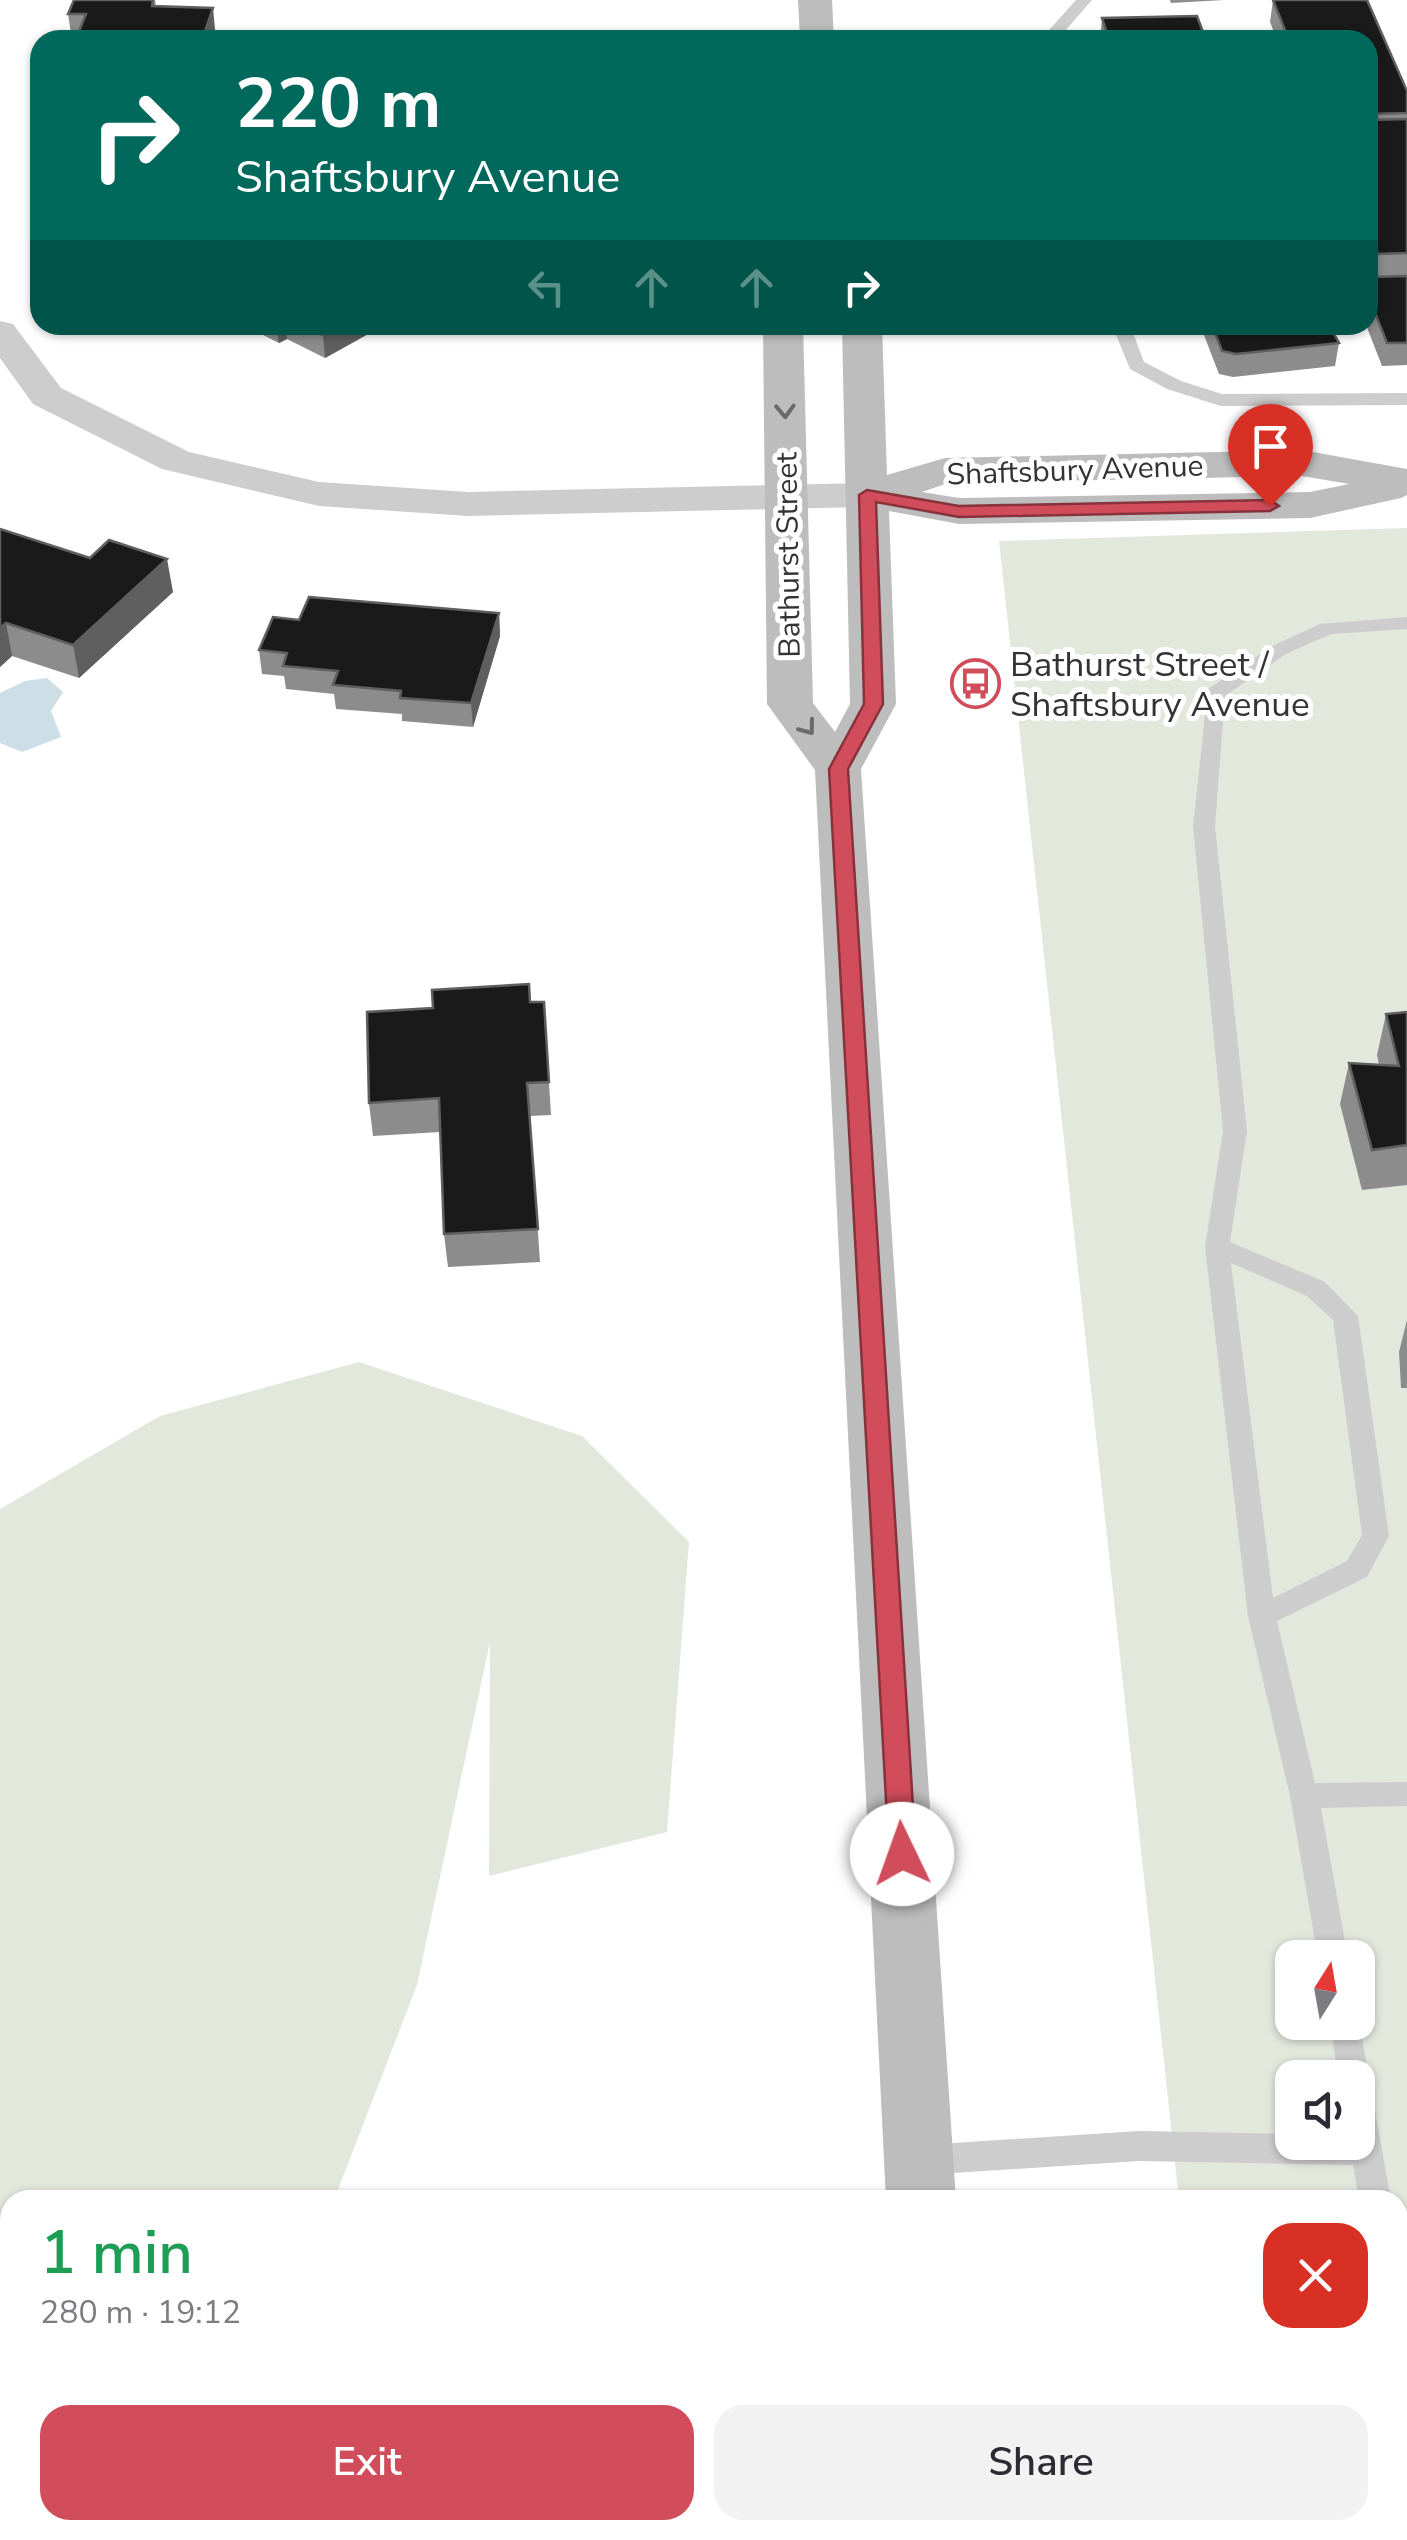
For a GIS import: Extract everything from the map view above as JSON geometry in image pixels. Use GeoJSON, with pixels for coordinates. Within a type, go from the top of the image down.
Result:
{"type":"FeatureCollection","features":[{"type":"Feature","properties":{"kind":"main road"},"geometry":{"type":"LineString","coordinates":[[816,0],[817,30]]}},
{"type":"Feature","properties":{"kind":"main road","name":"Bathurst Street"},"geometry":{"type":"LineString","coordinates":[[782,335],[790,704],[838,769]]}},
{"type":"Feature","properties":{"kind":"main road"},"geometry":{"type":"LineString","coordinates":[[862,335],[873,704],[838,769],[921,2180]]}},
{"type":"Feature","properties":{"kind":"main road","name":"Shaftsbury Avenue"},"geometry":{"type":"LineString","coordinates":[[867,495],[959,512],[1310,505],[1407,483]]}},
{"type":"Feature","properties":{"kind":"street"},"geometry":{"type":"LineString","coordinates":[[0,332],[46,396],[176,461],[319,494],[468,504],[867,495]]}},
{"type":"Feature","properties":{"kind":"lane"},"geometry":{"type":"LineString","coordinates":[[1057,30],[1084,0]]}},
{"type":"Feature","properties":{"kind":"lane"},"geometry":{"type":"LineString","coordinates":[[1126,335],[1136,365],[1174,385],[1221,400],[1407,399]]}},
{"type":"Feature","properties":{"kind":"lane"},"geometry":{"type":"LineString","coordinates":[[1330,1940],[1304,1796],[1262,1616],[1217,1247],[1235,1131],[1204,826],[1215,693],[1280,650],[1327,628],[1407,623]]}},
{"type":"Feature","properties":{"kind":"lane"},"geometry":{"type":"LineString","coordinates":[[1217,1247],[1316,1288],[1345,1316],[1376,1536],[1357,1569],[1262,1616]]}},
{"type":"Feature","properties":{"kind":"lane"},"geometry":{"type":"LineString","coordinates":[[1304,1796],[1407,1794]]}},
{"type":"Feature","properties":{"kind":"lane"},"geometry":{"type":"LineString","coordinates":[[921,2180],[1139,2146],[1275,2148]]}},
{"type":"Feature","properties":{"kind":"lane"},"geometry":{"type":"LineString","coordinates":[[1369,2160],[1373,2190]]}},
{"type":"Feature","properties":{"kind":"shaded area"},"geometry":{"type":"Polygon","coordinates":[[[1407,528],[1407,2190],[1178,2190],[999,541],[1407,528]]]}},
{"type":"Feature","properties":{"kind":"shaded area"},"geometry":{"type":"Polygon","coordinates":[[[47,678],[63,692],[51,711],[61,737],[22,752],[0,743],[0,693],[25,681],[47,678]]]}},
{"type":"Feature","properties":{"kind":"shaded area"},"geometry":{"type":"Polygon","coordinates":[[[359,1362],[582,1436],[689,1542],[667,1832],[489,1876],[490,1642],[417,1985],[338,2190],[0,2190],[0,1509],[160,1416],[359,1362]]]}},
{"type":"Feature","properties":{"kind":"building"},"geometry":{"type":"Polygon","coordinates":[[[74,0],[153,0],[152,6],[213,8],[205,30],[80,30],[86,14],[68,14],[74,0]]]}},
{"type":"Feature","properties":{"kind":"building"},"geometry":{"type":"Polygon","coordinates":[[[1273,0],[1367,0],[1407,91],[1407,113],[1378,114],[1378,30],[1285,30],[1273,0]]]}},
{"type":"Feature","properties":{"kind":"building"},"geometry":{"type":"Polygon","coordinates":[[[1197,16],[1202,30],[1106,30],[1102,18],[1197,16]]]}},
{"type":"Feature","properties":{"kind":"building"},"geometry":{"type":"Polygon","coordinates":[[[1407,119],[1407,253],[1378,254],[1378,120],[1407,119]]]}},
{"type":"Feature","properties":{"kind":"building"},"geometry":{"type":"Polygon","coordinates":[[[1407,276],[1407,343],[1387,343],[1378,320],[1378,277],[1407,276]]]}},
{"type":"Feature","properties":{"kind":"building"},"geometry":{"type":"Polygon","coordinates":[[[1216,335],[1335,335],[1339,343],[1236,354],[1222,351],[1216,335]]]}},
{"type":"Feature","properties":{"kind":"building"},"geometry":{"type":"Polygon","coordinates":[[[0,529],[90,558],[109,540],[167,559],[73,645],[6,623],[0,628],[0,529]]]}},
{"type":"Feature","properties":{"kind":"building"},"geometry":{"type":"Polygon","coordinates":[[[309,597],[499,613],[471,703],[400,698],[401,691],[333,685],[338,671],[283,666],[287,653],[259,650],[273,617],[299,620],[309,597]]]}},
{"type":"Feature","properties":{"kind":"building"},"geometry":{"type":"Polygon","coordinates":[[[529,984],[530,1002],[544,1002],[549,1082],[527,1083],[538,1229],[444,1234],[439,1098],[369,1103],[367,1012],[433,1008],[432,990],[529,984]]]}},
{"type":"Feature","properties":{"kind":"building"},"geometry":{"type":"Polygon","coordinates":[[[1407,1012],[1407,1145],[1372,1150],[1349,1063],[1399,1066],[1386,1014],[1407,1012]]]}},
{"type":"Feature","properties":{"kind":"place","name":"Bathurst Street / Shaftsbury Avenue"},"geometry":{"type":"Point","coordinates":[975,684]}},
{"type":"Feature","properties":{"kind":"route"},"geometry":{"type":"LineString","coordinates":[[902,1854],[838,769],[873,704],[867,495],[959,512],[1270,506]]}}]}
